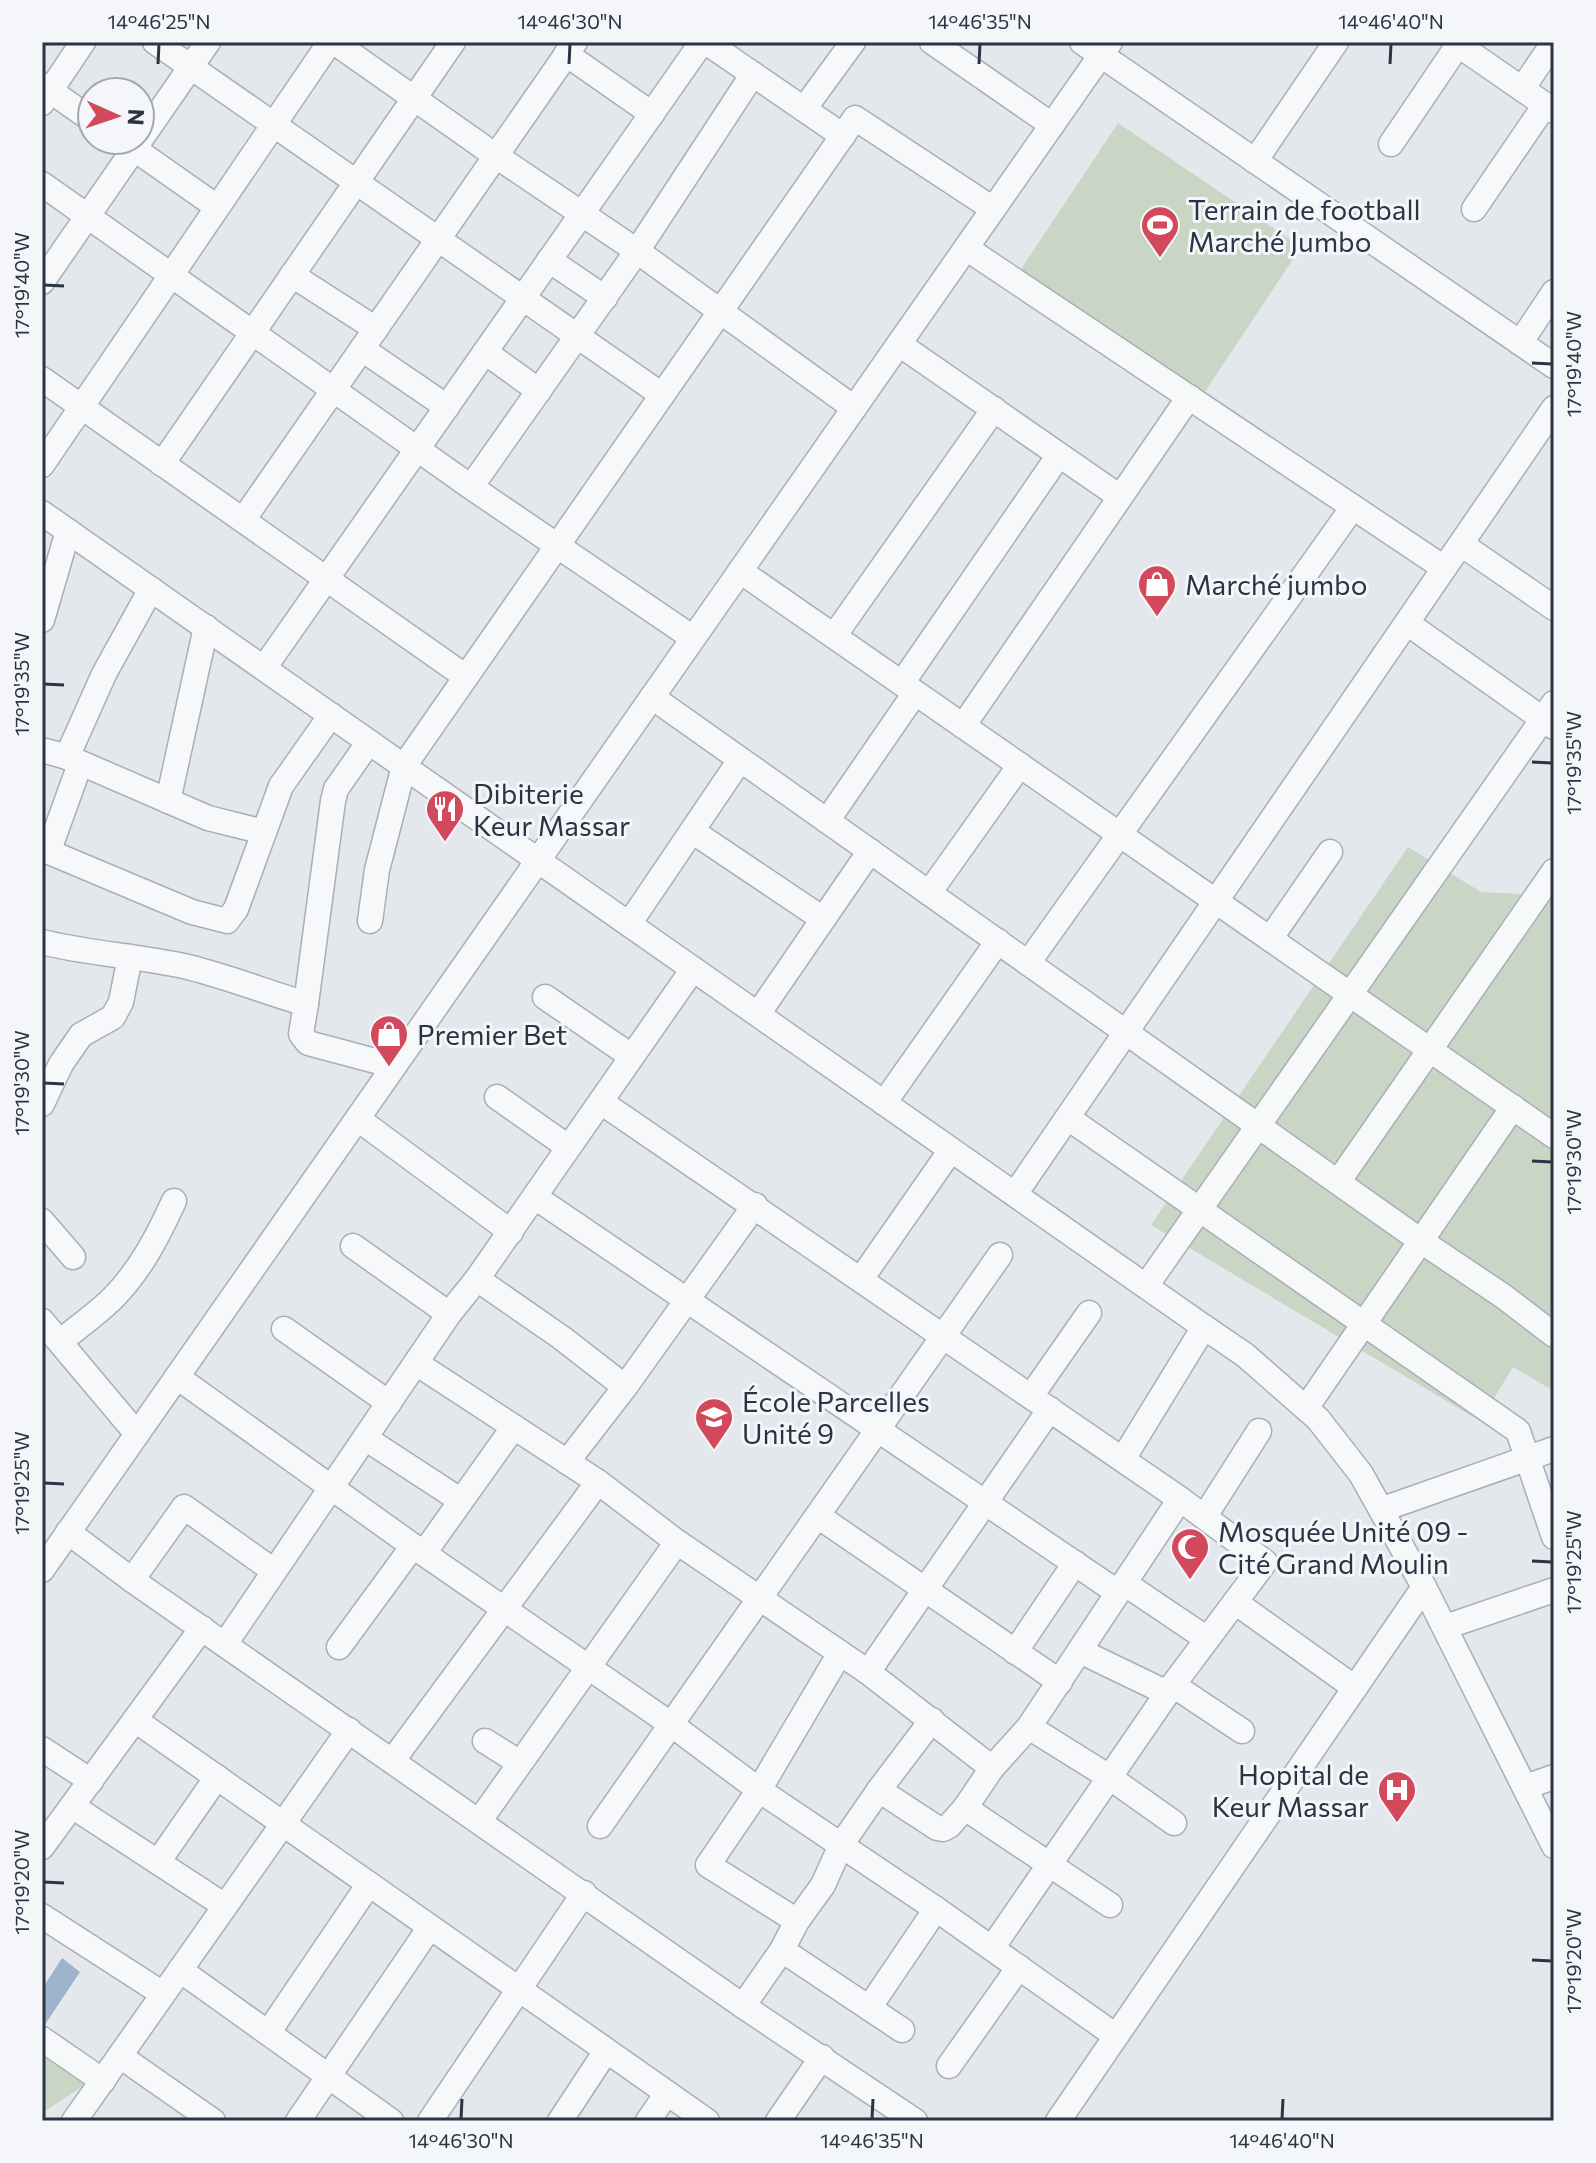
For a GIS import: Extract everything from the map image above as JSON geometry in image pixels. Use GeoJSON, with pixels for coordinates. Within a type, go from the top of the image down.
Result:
{"type":"FeatureCollection","features":[{"type":"Feature","properties":{"kind":"street"},"geometry":{"type":"LineString","coordinates":[[76,111],[45,93],[83,42]]}},
{"type":"Feature","properties":{"kind":"street"},"geometry":{"type":"LineString","coordinates":[[155,42],[662,395]]}},
{"type":"Feature","properties":{"kind":"street"},"geometry":{"type":"LineString","coordinates":[[156,110],[208,42]]}},
{"type":"Feature","properties":{"kind":"street"},"geometry":{"type":"LineString","coordinates":[[42,465],[332,42],[637,251],[854,408]]}},
{"type":"Feature","properties":{"kind":"street"},"geometry":{"type":"LineString","coordinates":[[264,668],[704,42],[843,136]]}},
{"type":"Feature","properties":{"kind":"street"},"geometry":{"type":"LineString","coordinates":[[804,109],[853,42]]}},
{"type":"Feature","properties":{"kind":"street"},"geometry":{"type":"LineString","coordinates":[[932,42],[1052,125]]}},
{"type":"Feature","properties":{"kind":"street"},"geometry":{"type":"LineString","coordinates":[[1522,89],[1554,42]]}},
{"type":"Feature","properties":{"kind":"street"},"geometry":{"type":"LineString","coordinates":[[162,464],[414,99],[447,44]]}},
{"type":"Feature","properties":{"kind":"street"},"geometry":{"type":"LineString","coordinates":[[1391,144],[1456,44],[1550,108],[1474,209]]}},
{"type":"Feature","properties":{"kind":"street"},"geometry":{"type":"LineString","coordinates":[[1255,161],[1328,45]]}},
{"type":"Feature","properties":{"kind":"street"},"geometry":{"type":"LineString","coordinates":[[915,2121],[743,2006],[132,1580],[52,1550],[177,1377],[1052,125],[1097,47],[1255,161],[1554,366]]}},
{"type":"Feature","properties":{"kind":"street"},"geometry":{"type":"LineString","coordinates":[[243,520],[571,48],[652,114]]}},
{"type":"Feature","properties":{"kind":"street"},"geometry":{"type":"LineString","coordinates":[[471,487],[605,298],[753,74]]}},
{"type":"Feature","properties":{"kind":"street"},"geometry":{"type":"LineString","coordinates":[[370,921],[377,870],[404,766],[855,118],[993,209]]}},
{"type":"Feature","properties":{"kind":"street"},"geometry":{"type":"LineString","coordinates":[[42,282],[87,216],[121,156]]}},
{"type":"Feature","properties":{"kind":"street"},"geometry":{"type":"LineString","coordinates":[[143,156],[217,207]]}},
{"type":"Feature","properties":{"kind":"street"},"geometry":{"type":"LineString","coordinates":[[42,184],[471,487],[693,638]]}},
{"type":"Feature","properties":{"kind":"street"},"geometry":{"type":"LineString","coordinates":[[966,248],[1444,568]]}},
{"type":"Feature","properties":{"kind":"street"},"geometry":{"type":"LineString","coordinates":[[549,260],[605,298]]}},
{"type":"Feature","properties":{"kind":"street"},"geometry":{"type":"LineString","coordinates":[[292,275],[447,407]]}},
{"type":"Feature","properties":{"kind":"street"},"geometry":{"type":"LineString","coordinates":[[1520,343],[1554,292]]}},
{"type":"Feature","properties":{"kind":"street"},"geometry":{"type":"LineString","coordinates":[[899,344],[1120,497]]}},
{"type":"Feature","properties":{"kind":"street"},"geometry":{"type":"LineString","coordinates":[[485,352],[539,391]]}},
{"type":"Feature","properties":{"kind":"street"},"geometry":{"type":"LineString","coordinates":[[42,379],[466,677]]}},
{"type":"Feature","properties":{"kind":"street"},"geometry":{"type":"LineString","coordinates":[[963,726],[1189,397]]}},
{"type":"Feature","properties":{"kind":"street"},"geometry":{"type":"LineString","coordinates":[[1015,1194],[1554,408]]}},
{"type":"Feature","properties":{"kind":"street"},"geometry":{"type":"LineString","coordinates":[[834,636],[994,409]]}},
{"type":"Feature","properties":{"kind":"street"},"geometry":{"type":"LineString","coordinates":[[827,821],[1059,455]]}},
{"type":"Feature","properties":{"kind":"street"},"geometry":{"type":"LineString","coordinates":[[1028,963],[1353,507]]}},
{"type":"Feature","properties":{"kind":"street"},"geometry":{"type":"LineString","coordinates":[[42,513],[1245,1355],[1306,1408],[1340,1446],[1383,1509],[1554,1846]]}},
{"type":"Feature","properties":{"kind":"street"},"geometry":{"type":"LineString","coordinates":[[42,620],[68,531]]}},
{"type":"Feature","properties":{"kind":"street"},"geometry":{"type":"LineString","coordinates":[[1461,544],[1554,608]]}},
{"type":"Feature","properties":{"kind":"street"},"geometry":{"type":"LineString","coordinates":[[740,571],[1554,1136]]}},
{"type":"Feature","properties":{"kind":"street"},"geometry":{"type":"LineString","coordinates":[[151,589],[104,674],[46,850],[133,889],[192,912],[227,921],[236,909],[281,786],[331,715]]}},
{"type":"Feature","properties":{"kind":"street"},"geometry":{"type":"LineString","coordinates":[[1146,1286],[1350,994],[1550,716],[1407,623]]}},
{"type":"Feature","properties":{"kind":"street"},"geometry":{"type":"LineString","coordinates":[[168,801],[206,627]]}},
{"type":"Feature","properties":{"kind":"street"},"geometry":{"type":"LineString","coordinates":[[652,697],[1554,1335]]}},
{"type":"Feature","properties":{"kind":"street"},"geometry":{"type":"LineString","coordinates":[[369,742],[336,789],[333,801],[301,1034],[308,1043],[394,1066]]}},
{"type":"Feature","properties":{"kind":"street"},"geometry":{"type":"LineString","coordinates":[[42,750],[208,818],[264,832]]}},
{"type":"Feature","properties":{"kind":"street"},"geometry":{"type":"LineString","coordinates":[[629,924],[740,760]]}},
{"type":"Feature","properties":{"kind":"street"},"geometry":{"type":"LineString","coordinates":[[929,893],[1020,765]]}},
{"type":"Feature","properties":{"kind":"street"},"geometry":{"type":"LineString","coordinates":[[692,831],[823,919]]}},
{"type":"Feature","properties":{"kind":"street"},"geometry":{"type":"LineString","coordinates":[[758,1014],[870,851]]}},
{"type":"Feature","properties":{"kind":"street"},"geometry":{"type":"LineString","coordinates":[[1270,939],[1330,852]]}},
{"type":"Feature","properties":{"kind":"street"},"geometry":{"type":"LineString","coordinates":[[1338,1182],[1554,871]]}},
{"type":"Feature","properties":{"kind":"street"},"geometry":{"type":"LineString","coordinates":[[884,1103],[998,941]]}},
{"type":"Feature","properties":{"kind":"street"},"geometry":{"type":"LineString","coordinates":[[42,942],[221,976],[306,1004]]}},
{"type":"Feature","properties":{"kind":"street"},"geometry":{"type":"LineString","coordinates":[[42,1104],[61,1064],[81,1035],[113,1017],[121,1002],[130,957]]}},
{"type":"Feature","properties":{"kind":"street"},"geometry":{"type":"LineString","coordinates":[[225,1644],[449,1314],[511,1232],[693,969]]}},
{"type":"Feature","properties":{"kind":"street"},"geometry":{"type":"LineString","coordinates":[[545,997],[631,1056]]}},
{"type":"Feature","properties":{"kind":"street"},"geometry":{"type":"LineString","coordinates":[[497,1097],[568,1147]]}},
{"type":"Feature","properties":{"kind":"street"},"geometry":{"type":"LineString","coordinates":[[601,1102],[1123,1459],[1265,1562],[1170,1689],[992,1948]]}},
{"type":"Feature","properties":{"kind":"street"},"geometry":{"type":"LineString","coordinates":[[1306,1408],[1513,1107]]}},
{"type":"Feature","properties":{"kind":"street"},"geometry":{"type":"LineString","coordinates":[[1068,1118],[1518,1431],[1554,1537]]}},
{"type":"Feature","properties":{"kind":"street"},"geometry":{"type":"LineString","coordinates":[[358,1119],[511,1232]]}},
{"type":"Feature","properties":{"kind":"street"},"geometry":{"type":"LineString","coordinates":[[861,1279],[951,1150]]}},
{"type":"Feature","properties":{"kind":"street"},"geometry":{"type":"LineString","coordinates":[[535,1197],[1075,1563],[1207,1639]]}},
{"type":"Feature","properties":{"kind":"street"},"geometry":{"type":"LineString","coordinates":[[61,1341],[114,1297],[136,1271],[153,1246],[174,1201]]}},
{"type":"Feature","properties":{"kind":"street"},"geometry":{"type":"LineString","coordinates":[[567,1462],[625,1387],[755,1205]]}},
{"type":"Feature","properties":{"kind":"street"},"geometry":{"type":"LineString","coordinates":[[42,1221],[73,1257]]}},
{"type":"Feature","properties":{"kind":"street"},"geometry":{"type":"LineString","coordinates":[[353,1246],[449,1314]]}},
{"type":"Feature","properties":{"kind":"street"},"geometry":{"type":"LineString","coordinates":[[600,1826],[1000,1255]]}},
{"type":"Feature","properties":{"kind":"street"},"geometry":{"type":"LineString","coordinates":[[477,1279],[562,1338],[625,1387]]}},
{"type":"Feature","properties":{"kind":"street"},"geometry":{"type":"LineString","coordinates":[[868,1672],[985,1503],[1089,1313]]}},
{"type":"Feature","properties":{"kind":"street"},"geometry":{"type":"LineString","coordinates":[[42,1321],[137,1434]]}},
{"type":"Feature","properties":{"kind":"street"},"geometry":{"type":"LineString","coordinates":[[1123,1459],[1204,1327]]}},
{"type":"Feature","properties":{"kind":"street"},"geometry":{"type":"LineString","coordinates":[[284,1329],[389,1403]]}},
{"type":"Feature","properties":{"kind":"street"},"geometry":{"type":"LineString","coordinates":[[416,1363],[598,1482],[677,1542],[868,1672],[992,1768]]}},
{"type":"Feature","properties":{"kind":"street"},"geometry":{"type":"LineString","coordinates":[[177,1377],[672,1725],[759,1790],[936,1909],[1116,2036]]}},
{"type":"Feature","properties":{"kind":"street"},"geometry":{"type":"LineString","coordinates":[[339,1647],[460,1500],[513,1428]]}},
{"type":"Feature","properties":{"kind":"street"},"geometry":{"type":"LineString","coordinates":[[1205,1516],[1259,1431]]}},
{"type":"Feature","properties":{"kind":"street"},"geometry":{"type":"LineString","coordinates":[[365,1438],[460,1500]]}},
{"type":"Feature","properties":{"kind":"street"},"geometry":{"type":"LineString","coordinates":[[1383,1509],[1554,1449]]}},
{"type":"Feature","properties":{"kind":"street"},"geometry":{"type":"LineString","coordinates":[[393,1760],[598,1482]]}},
{"type":"Feature","properties":{"kind":"street"},"geometry":{"type":"LineString","coordinates":[[879,1790],[937,1828],[949,1826],[992,1768],[1029,1727],[1180,1499]]}},
{"type":"Feature","properties":{"kind":"street"},"geometry":{"type":"LineString","coordinates":[[132,1580],[184,1507],[274,1571]]}},
{"type":"Feature","properties":{"kind":"street"},"geometry":{"type":"LineString","coordinates":[[818,1516],[1060,1682]]}},
{"type":"Feature","properties":{"kind":"street"},"geometry":{"type":"LineString","coordinates":[[480,1820],[677,1542]]}},
{"type":"Feature","properties":{"kind":"street"},"geometry":{"type":"LineString","coordinates":[[1015,1652],[1075,1563]]}},
{"type":"Feature","properties":{"kind":"street"},"geometry":{"type":"LineString","coordinates":[[1058,2121],[1424,1587]]}},
{"type":"Feature","properties":{"kind":"street"},"geometry":{"type":"LineString","coordinates":[[1445,1627],[1554,1590]]}},
{"type":"Feature","properties":{"kind":"street"},"geometry":{"type":"LineString","coordinates":[[1235,1602],[1355,1688]]}},
{"type":"Feature","properties":{"kind":"street"},"geometry":{"type":"LineString","coordinates":[[42,1847],[202,1628]]}},
{"type":"Feature","properties":{"kind":"street"},"geometry":{"type":"LineString","coordinates":[[1080,1651],[1170,1689],[1242,1731]]}},
{"type":"Feature","properties":{"kind":"street"},"geometry":{"type":"LineString","coordinates":[[797,1921],[708,1865],[759,1790],[840,1653]]}},
{"type":"Feature","properties":{"kind":"street"},"geometry":{"type":"LineString","coordinates":[[135,1720],[707,2121]]}},
{"type":"Feature","properties":{"kind":"street"},"geometry":{"type":"LineString","coordinates":[[743,2006],[823,1885],[841,1845],[932,1720]]}},
{"type":"Feature","properties":{"kind":"street"},"geometry":{"type":"LineString","coordinates":[[1029,1727],[1109,1777],[1174,1823]]}},
{"type":"Feature","properties":{"kind":"street"},"geometry":{"type":"LineString","coordinates":[[74,2121],[349,1730]]}},
{"type":"Feature","properties":{"kind":"street"},"geometry":{"type":"LineString","coordinates":[[485,1741],[520,1763]]}},
{"type":"Feature","properties":{"kind":"street"},"geometry":{"type":"LineString","coordinates":[[42,1749],[91,1781]]}},
{"type":"Feature","properties":{"kind":"street"},"geometry":{"type":"LineString","coordinates":[[158,1862],[217,1777]]}},
{"type":"Feature","properties":{"kind":"street"},"geometry":{"type":"LineString","coordinates":[[1525,1787],[1554,1777]]}},
{"type":"Feature","properties":{"kind":"street"},"geometry":{"type":"LineString","coordinates":[[72,1806],[225,1906]]}},
{"type":"Feature","properties":{"kind":"street"},"geometry":{"type":"LineString","coordinates":[[965,1808],[1110,1905]]}},
{"type":"Feature","properties":{"kind":"street"},"geometry":{"type":"LineString","coordinates":[[268,2033],[369,1884]]}},
{"type":"Feature","properties":{"kind":"street"},"geometry":{"type":"LineString","coordinates":[[430,2121],[584,1893]]}},
{"type":"Feature","properties":{"kind":"street"},"geometry":{"type":"LineString","coordinates":[[869,2008],[936,1909]]}},
{"type":"Feature","properties":{"kind":"street"},"geometry":{"type":"LineString","coordinates":[[42,1916],[163,1994]]}},
{"type":"Feature","properties":{"kind":"street"},"geometry":{"type":"LineString","coordinates":[[298,2121],[430,1927]]}},
{"type":"Feature","properties":{"kind":"street"},"geometry":{"type":"LineString","coordinates":[[782,1950],[902,2030]]}},
{"type":"Feature","properties":{"kind":"street"},"geometry":{"type":"LineString","coordinates":[[949,2066],[1019,1967]]}},
{"type":"Feature","properties":{"kind":"street"},"geometry":{"type":"LineString","coordinates":[[180,1970],[391,2121]]}},
{"type":"Feature","properties":{"kind":"street"},"geometry":{"type":"LineString","coordinates":[[42,2039],[103,2081]]}},
{"type":"Feature","properties":{"kind":"street"},"geometry":{"type":"LineString","coordinates":[[560,2121],[606,2051]]}},
{"type":"Feature","properties":{"kind":"street"},"geometry":{"type":"LineString","coordinates":[[120,2056],[213,2121]]}},
{"type":"Feature","properties":{"kind":"street"},"geometry":{"type":"LineString","coordinates":[[778,2121],[822,2057]]}},
{"type":"Feature","properties":{"kind":"street"},"geometry":{"type":"LineString","coordinates":[[648,2121],[667,2093]]}},
{"type":"Feature","properties":{"kind":"green space","name":"Terrain de football Marché Jumbo"},"geometry":{"type":"Polygon","coordinates":[[[1118,123],[1301,247],[1202,396],[1019,272],[1118,123]]]}},
{"type":"Feature","properties":{"kind":"green space"},"geometry":{"type":"Polygon","coordinates":[[[1408,847],[1481,892],[1554,896],[1554,1391],[1513,1367],[1480,1421],[1151,1225],[1408,847]]]}},
{"type":"Feature","properties":{"kind":"green space"},"geometry":{"type":"Polygon","coordinates":[[[42,2031],[90,2068],[83,2086],[42,2113],[42,2031]]]}},
{"type":"Feature","properties":{"kind":"water"},"geometry":{"type":"Polygon","coordinates":[[[62,1958],[80,1972],[42,2029],[42,1985],[62,1958]]]}},
{"type":"Feature","properties":{"kind":"place","name":"Terrain de football Marché Jumbo"},"geometry":{"type":"Point","coordinates":[1160,259]}},
{"type":"Feature","properties":{"kind":"place","name":"Marché jumbo"},"geometry":{"type":"Point","coordinates":[1157,618]}},
{"type":"Feature","properties":{"kind":"place","name":"Dibiterie Keur Massar"},"geometry":{"type":"Point","coordinates":[445,843]}},
{"type":"Feature","properties":{"kind":"place","name":"Premier Bet"},"geometry":{"type":"Point","coordinates":[389,1068]}},
{"type":"Feature","properties":{"kind":"place","name":"École Parcelles Unité 9"},"geometry":{"type":"Point","coordinates":[714,1451]}},
{"type":"Feature","properties":{"kind":"place","name":"Mosquée Unité 09 - Cité Grand Moulin"},"geometry":{"type":"Point","coordinates":[1190,1581]}},
{"type":"Feature","properties":{"kind":"place","name":"Hopital de Keur Massar"},"geometry":{"type":"Point","coordinates":[1397,1824]}}]}
